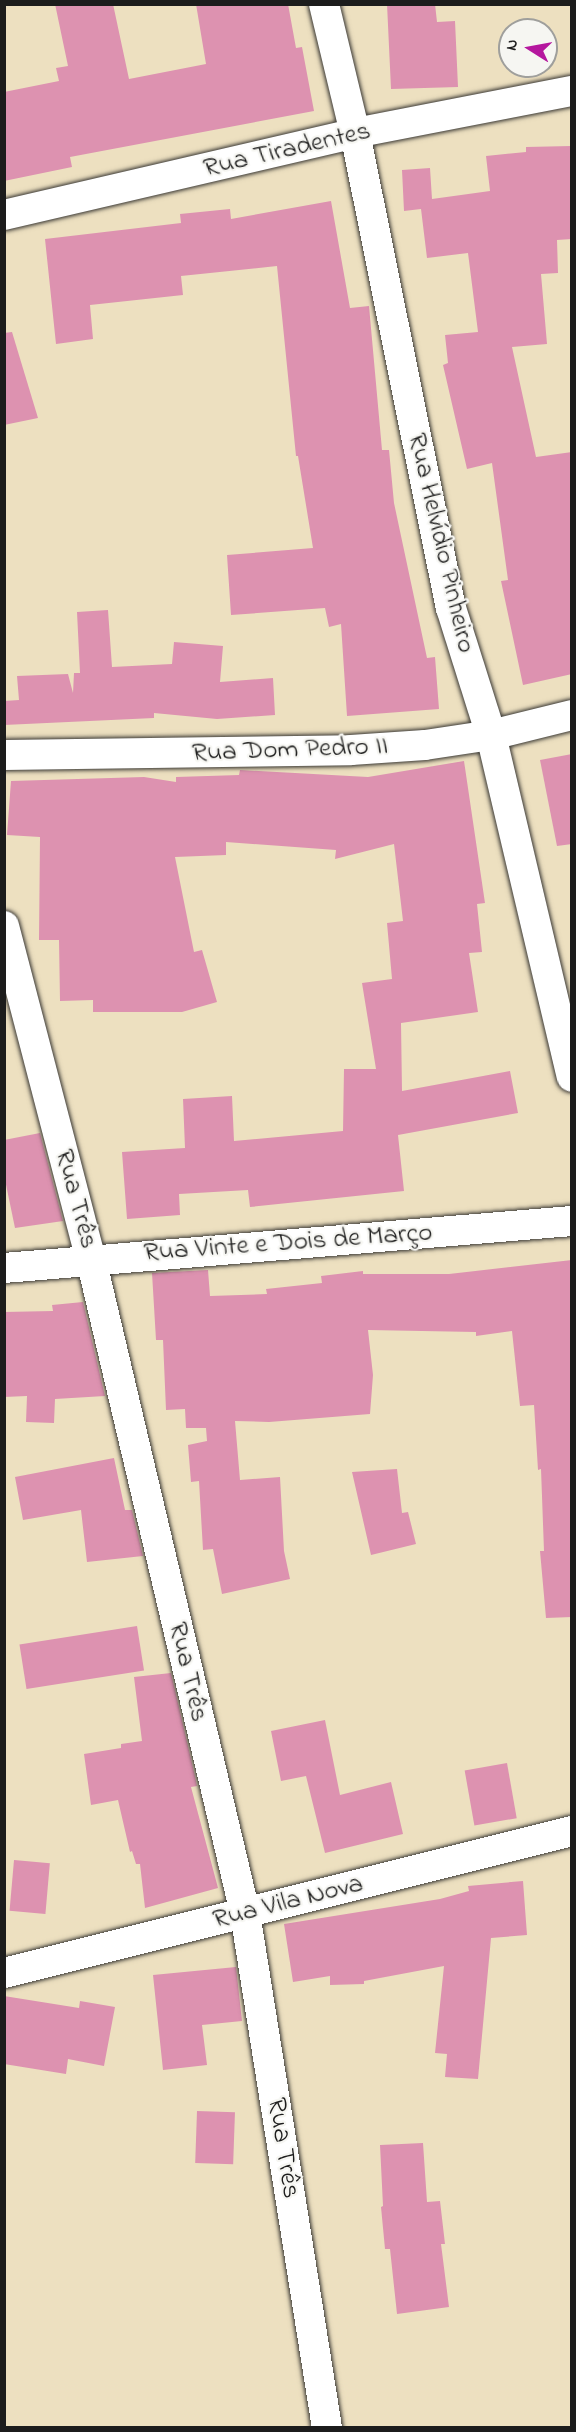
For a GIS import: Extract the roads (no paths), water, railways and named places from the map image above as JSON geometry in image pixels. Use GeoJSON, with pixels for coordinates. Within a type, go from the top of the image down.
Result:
{"type":"FeatureCollection","features":[{"type":"Feature","properties":{"kind":"street","name":"Rua Helvídio Pinheiro"},"geometry":{"type":"LineString","coordinates":[[324,4],[355,133],[451,608],[491,735],[572,1077]]}},
{"type":"Feature","properties":{"kind":"street","name":"Rua Tiradentes"},"geometry":{"type":"LineString","coordinates":[[4,215],[355,133],[572,91]]}},
{"type":"Feature","properties":{"kind":"street","name":"Rua Dom Pedro II"},"geometry":{"type":"LineString","coordinates":[[4,756],[351,750],[425,745],[491,735],[572,715]]}},
{"type":"Feature","properties":{"kind":"street","name":"Rua Três"},"geometry":{"type":"LineString","coordinates":[[4,926],[91,1259],[245,1912],[327,2427]]}},
{"type":"Feature","properties":{"kind":"street","name":"Rua Vinte e Dois de Março"},"geometry":{"type":"LineString","coordinates":[[4,1268],[572,1221]]}},
{"type":"Feature","properties":{"kind":"street","name":"Rua Vila Nova"},"geometry":{"type":"LineString","coordinates":[[4,1973],[572,1831]]}}]}
